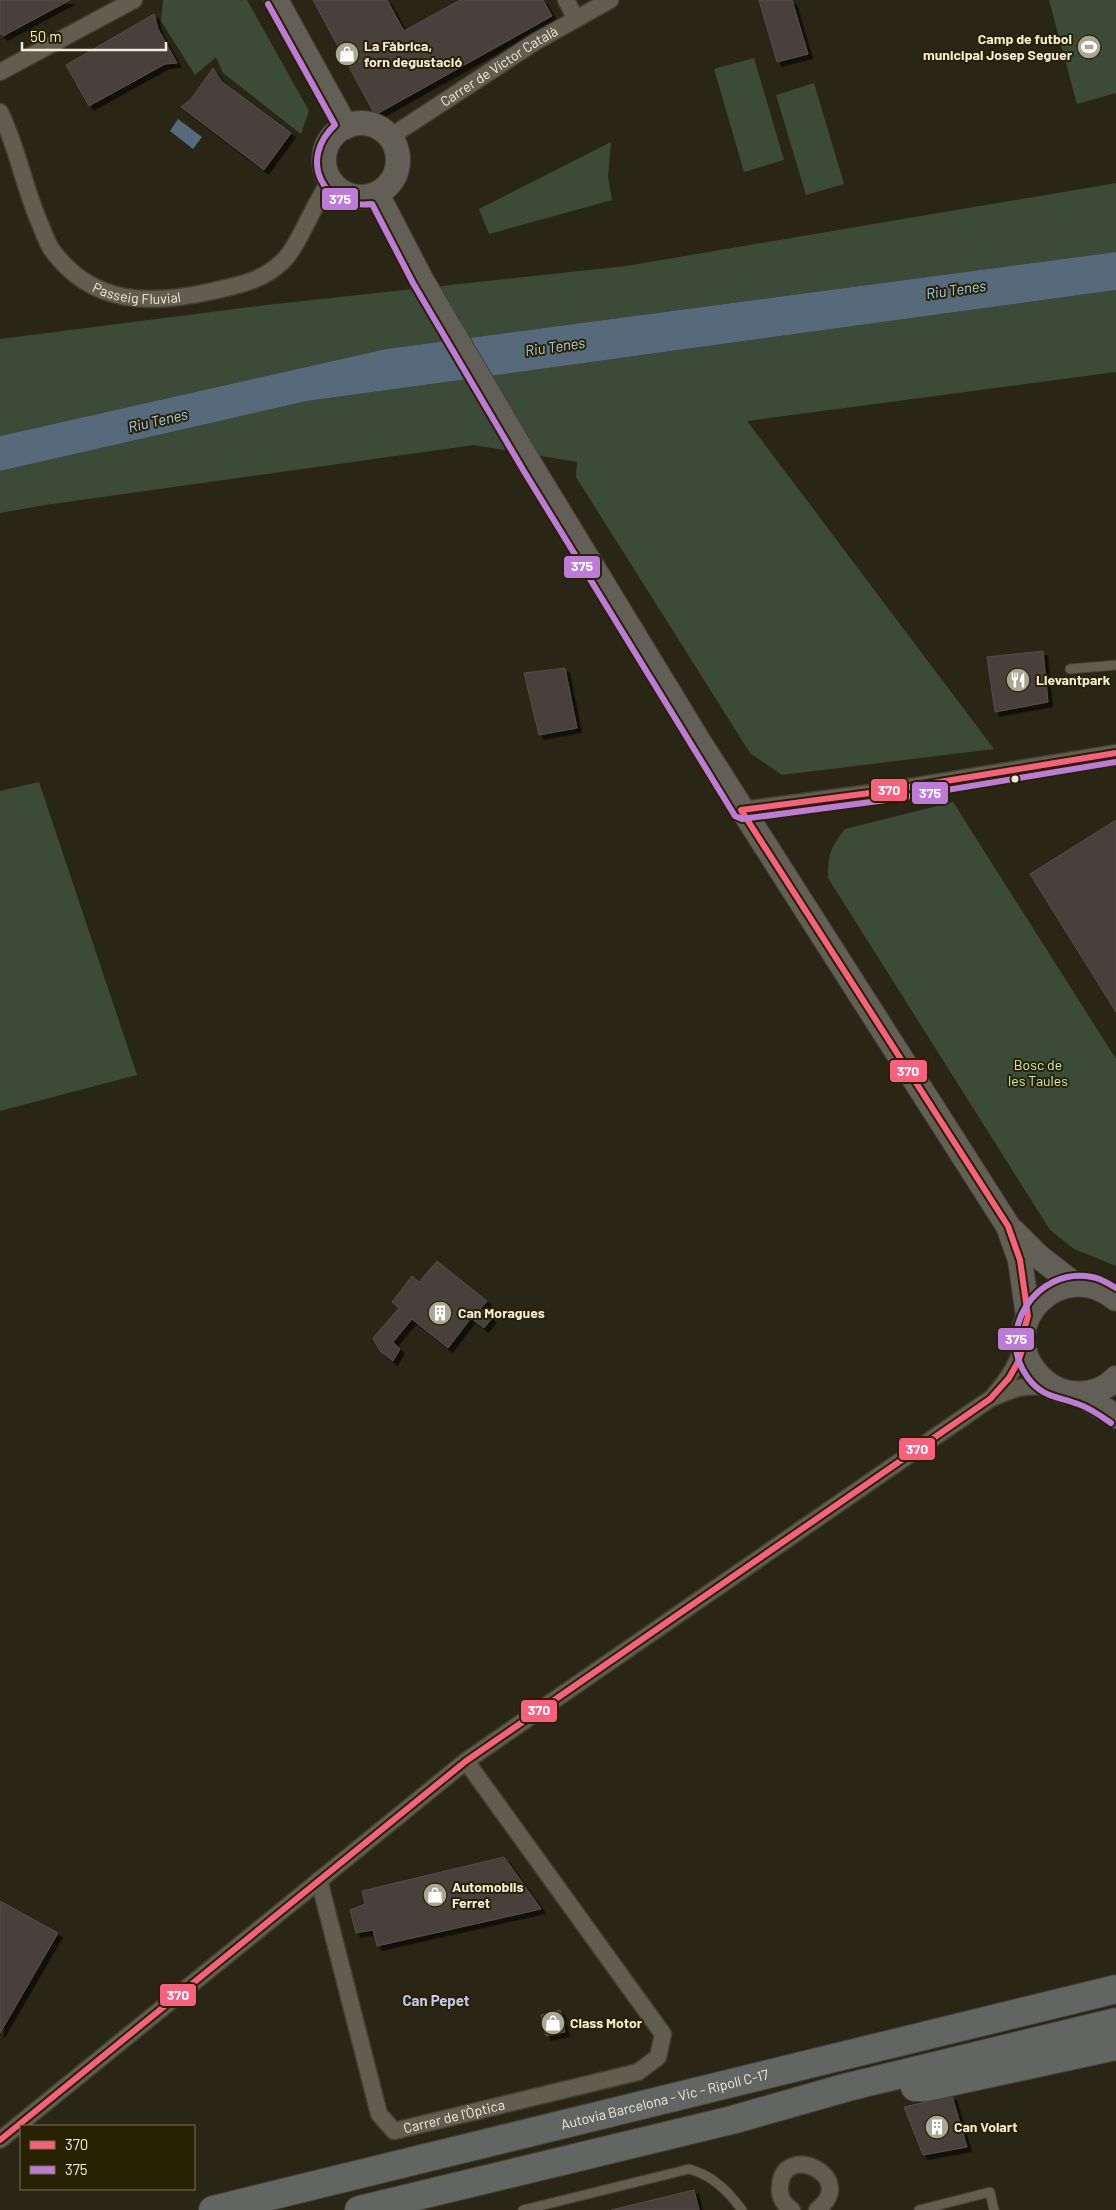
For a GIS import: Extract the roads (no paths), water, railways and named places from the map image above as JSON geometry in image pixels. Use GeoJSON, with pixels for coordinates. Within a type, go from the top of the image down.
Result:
{"type":"FeatureCollection","features":[{"type":"Feature","properties":{"kind":"highway"},"geometry":{"type":"LineString","coordinates":[[844,2056],[996,2006],[1116,1972]]}},
{"type":"Feature","properties":{"kind":"highway","name":"Autovia Barcelona - Vic - Ripoll C-17"},"geometry":{"type":"LineString","coordinates":[[212,2210],[1116,1989]]}},
{"type":"Feature","properties":{"kind":"highway"},"geometry":{"type":"LineString","coordinates":[[360,2210],[732,2120],[848,2086],[1116,2022]]}},
{"type":"Feature","properties":{"kind":"highway"},"geometry":{"type":"LineString","coordinates":[[848,2086],[926,2087],[1116,2046]]}},
{"type":"Feature","properties":{"kind":"street"},"geometry":{"type":"LineString","coordinates":[[0,72],[134,0]]}},
{"type":"Feature","properties":{"kind":"street"},"geometry":{"type":"LineString","coordinates":[[276,0],[346,127]]}},
{"type":"Feature","properties":{"kind":"street"},"geometry":{"type":"LineString","coordinates":[[566,0],[576,19]]}},
{"type":"Feature","properties":{"kind":"street","name":"Carrer de Víctor Català"},"geometry":{"type":"LineString","coordinates":[[390,137],[535,42],[610,0]]}},
{"type":"Feature","properties":{"kind":"street","name":"Passeig Fluvial"},"geometry":{"type":"LineString","coordinates":[[0,112],[7,127],[32,206],[51,248],[66,267],[82,281],[98,290],[124,298],[150,300],[196,295],[238,286],[266,276],[284,261],[319,196],[330,181]]}},
{"type":"Feature","properties":{"kind":"street"},"geometry":{"type":"LineString","coordinates":[[358,123],[370,124],[381,129],[390,137],[399,158],[398,169],[390,184],[377,194],[367,197],[351,196],[337,188],[330,181],[324,162],[325,151],[333,137],[346,127],[358,123]]}},
{"type":"Feature","properties":{"kind":"street"},"geometry":{"type":"LineString","coordinates":[[377,194],[421,279],[524,453],[741,810],[1008,1226],[1038,1256],[1074,1284]]}},
{"type":"Feature","properties":{"kind":"street"},"geometry":{"type":"LineString","coordinates":[[741,810],[885,791],[1116,753]]}},
{"type":"Feature","properties":{"kind":"street"},"geometry":{"type":"LineString","coordinates":[[1008,1226],[1020,1260],[1028,1316]]}},
{"type":"Feature","properties":{"kind":"street"},"geometry":{"type":"LineString","coordinates":[[1116,1299],[1103,1290],[1088,1285],[1074,1284],[1059,1287],[1046,1294],[1036,1304],[1028,1316],[1024,1330],[1027,1358],[1034,1371],[1042,1380],[1065,1392],[1078,1394],[1116,1416]]}},
{"type":"Feature","properties":{"kind":"street"},"geometry":{"type":"LineString","coordinates":[[990,1400],[1009,1378],[1018,1362],[1024,1344]]}},
{"type":"Feature","properties":{"kind":"street"},"geometry":{"type":"LineString","coordinates":[[1078,1394],[1102,1388],[1116,1378]]}},
{"type":"Feature","properties":{"kind":"street"},"geometry":{"type":"LineString","coordinates":[[0,2140],[466,1761],[990,1400],[1028,1385],[1053,1387]]}},
{"type":"Feature","properties":{"kind":"street","name":"Carrer de l'Òptica"},"geometry":{"type":"LineString","coordinates":[[319,1880],[379,2114],[394,2131],[638,2072],[658,2057],[663,2034],[466,1761]]}},
{"type":"Feature","properties":{"kind":"street"},"geometry":{"type":"LineString","coordinates":[[792,2210],[783,2202],[780,2186],[787,2172],[802,2164],[817,2168],[828,2180],[828,2196],[818,2210]]}},
{"type":"Feature","properties":{"kind":"lane"},"geometry":{"type":"LineString","coordinates":[[1070,669],[1116,665]]}},
{"type":"Feature","properties":{"kind":"lane"},"geometry":{"type":"LineString","coordinates":[[523,2210],[688,2169],[709,2176],[726,2190],[742,2210]]}},
{"type":"Feature","properties":{"kind":"lane"},"geometry":{"type":"LineString","coordinates":[[919,2210],[990,2192],[994,2210]]}},
{"type":"Feature","properties":{"kind":"water"},"geometry":{"type":"Polygon","coordinates":[[[178,119],[202,137],[193,149],[170,131],[178,119]]]}},
{"type":"Feature","properties":{"kind":"water","name":"Riu Tenes"},"geometry":{"type":"Polygon","coordinates":[[[1116,252],[1116,290],[307,401],[0,471],[0,436],[386,349],[1116,252]]]}},
{"type":"Feature","properties":{"kind":"place","name":"Camp de futbol municipal Josep Seguer"},"geometry":{"type":"Point","coordinates":[1089,47]}},
{"type":"Feature","properties":{"kind":"place","name":"La Fàbrica, forn degustació"},"geometry":{"type":"Point","coordinates":[347,54]}},
{"type":"Feature","properties":{"kind":"place","name":"Llevantpark"},"geometry":{"type":"Point","coordinates":[1018,680]}},
{"type":"Feature","properties":{"kind":"place","name":"Can Moragues"},"geometry":{"type":"Point","coordinates":[440,1313]}},
{"type":"Feature","properties":{"kind":"place","name":"Automobils Ferret"},"geometry":{"type":"Point","coordinates":[435,1895]}},
{"type":"Feature","properties":{"kind":"place","name":"Class Motor"},"geometry":{"type":"Point","coordinates":[553,2023]}},
{"type":"Feature","properties":{"kind":"place","name":"Can Volart"},"geometry":{"type":"Point","coordinates":[937,2127]}},
{"type":"Feature","properties":{"kind":"district","name":"Can Pepet"},"geometry":{"type":"Point","coordinates":[436,2001]}},
{"type":"Feature","properties":{"kind":"park label","name":"Bosc de les Taules"},"geometry":{"type":"Point","coordinates":[1038,1074]}}]}
